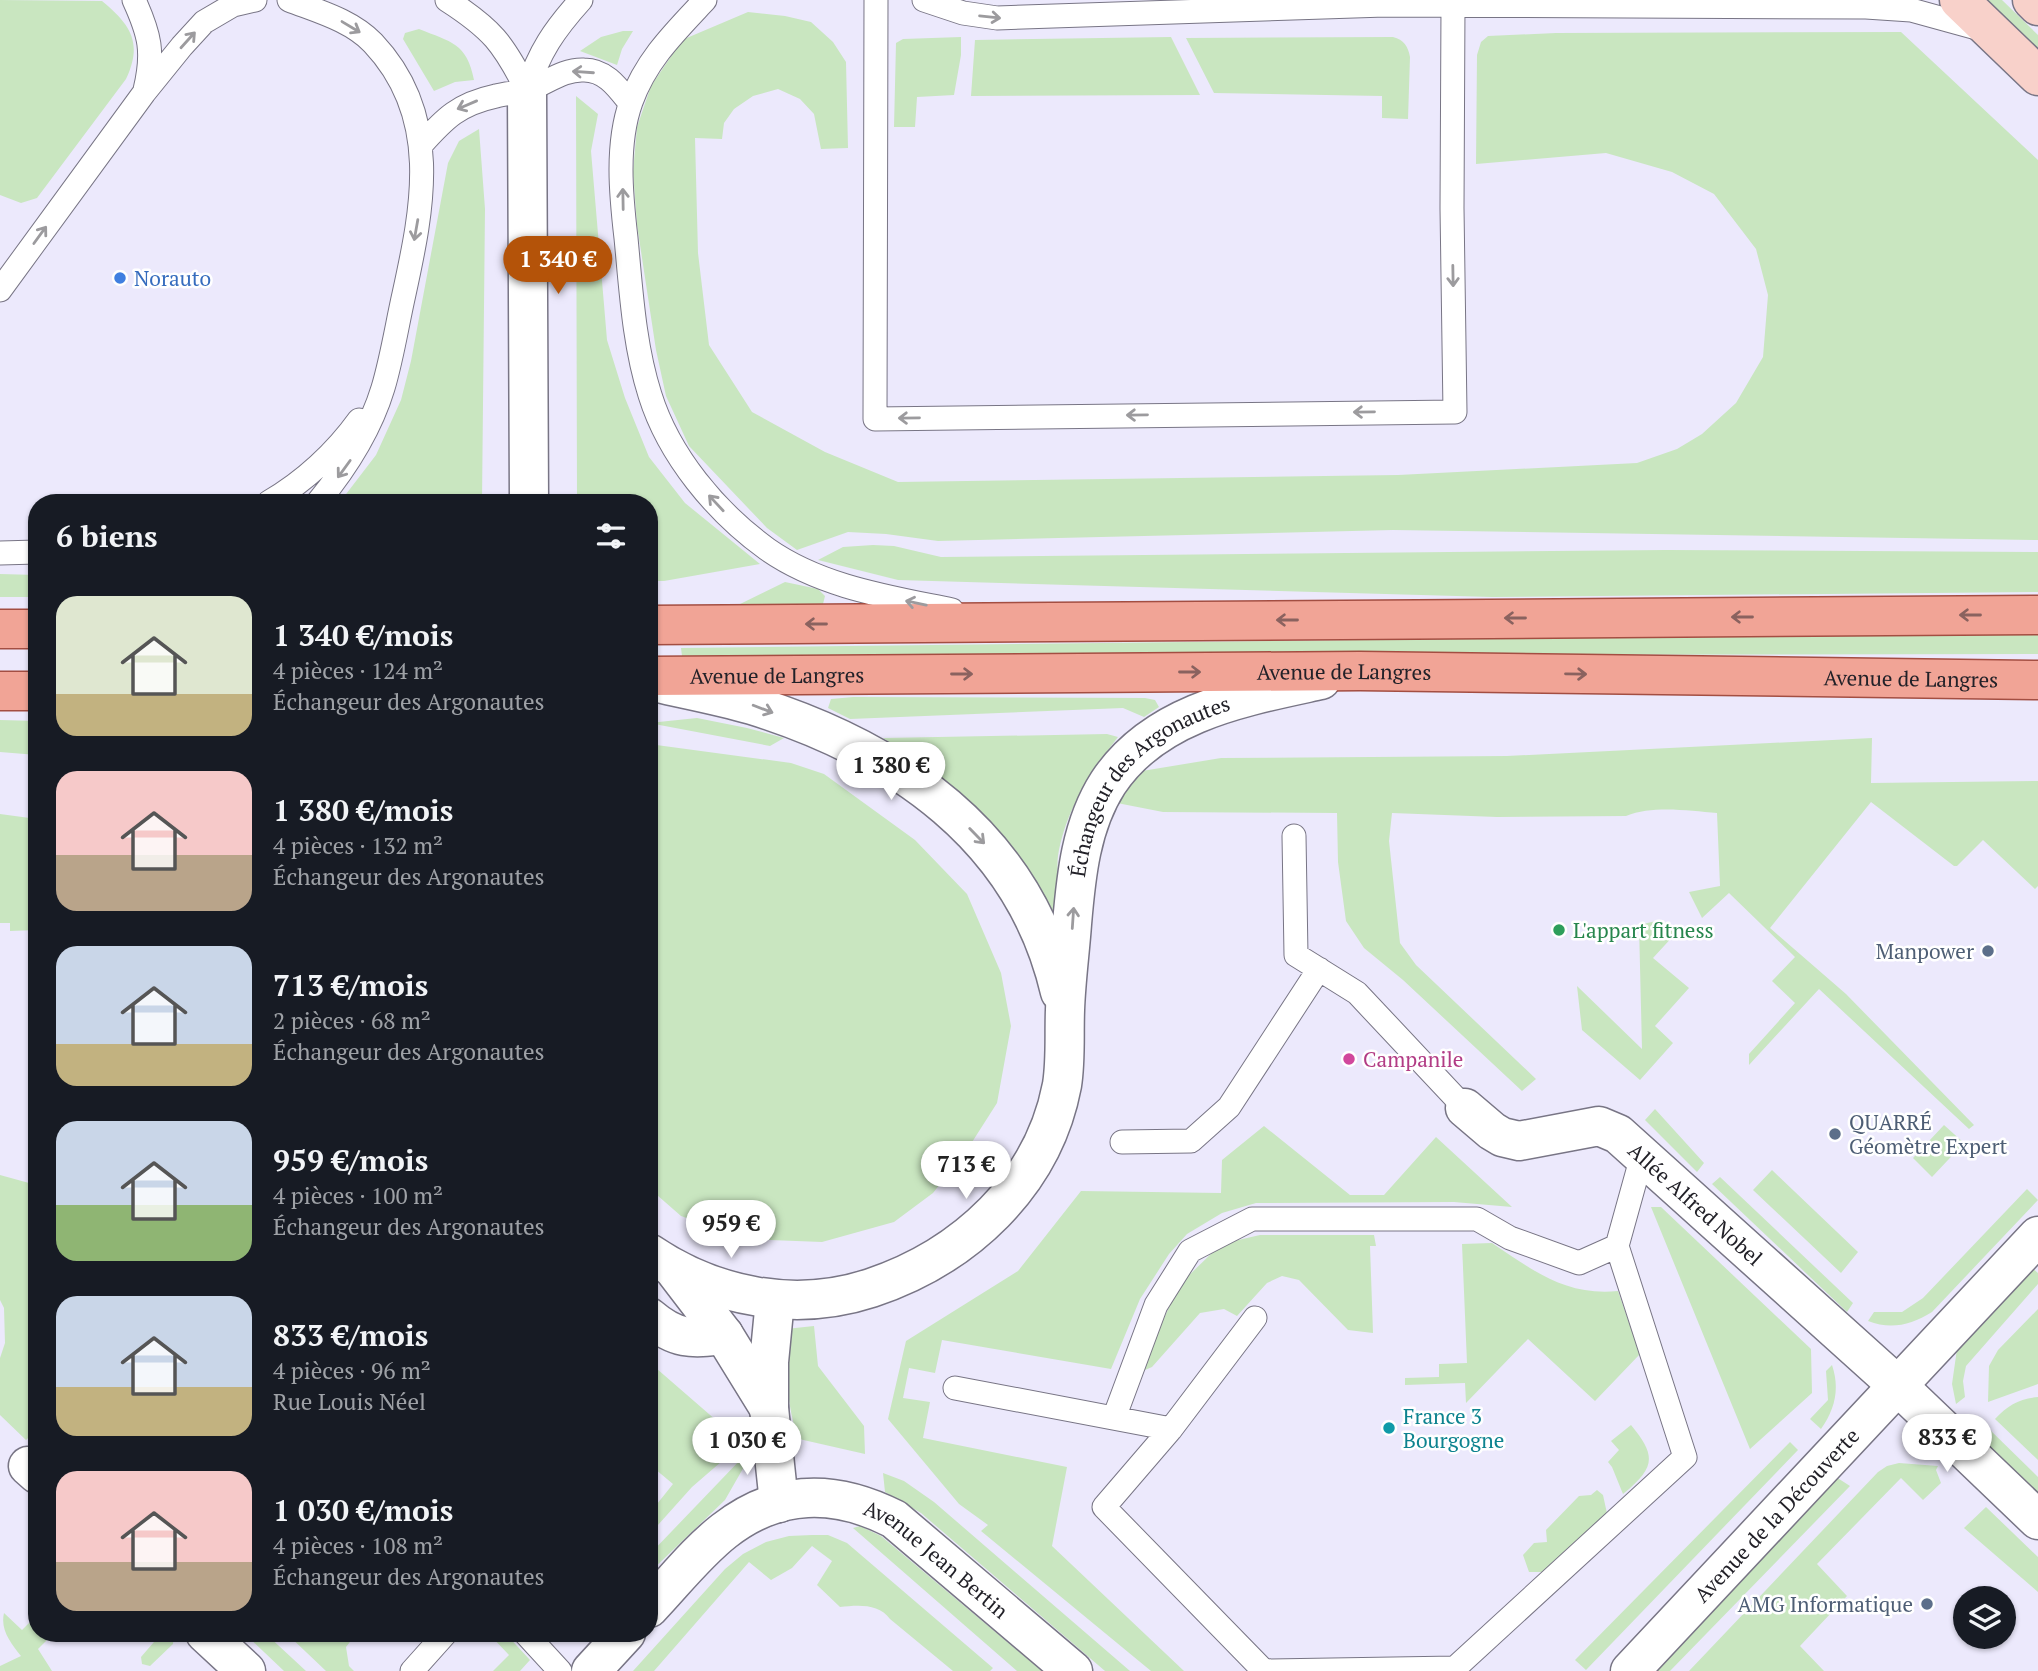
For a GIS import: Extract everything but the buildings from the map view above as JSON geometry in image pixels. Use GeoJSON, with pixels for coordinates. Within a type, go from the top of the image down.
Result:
{"type":"FeatureCollection","features":[{"type":"Feature","properties":{"kind":"main road"},"geometry":{"type":"LineString","coordinates":[[658,625],[2038,615]]}},
{"type":"Feature","properties":{"kind":"main road","name":"Avenue de Langres"},"geometry":{"type":"LineString","coordinates":[[658,676],[1360,671],[2038,680]]}},
{"type":"Feature","properties":{"kind":"street"},"geometry":{"type":"LineString","coordinates":[[1959,0],[2038,76]]}},
{"type":"Feature","properties":{"kind":"street"},"geometry":{"type":"LineString","coordinates":[[2032,0],[2038,6]]}},
{"type":"Feature","properties":{"kind":"street"},"geometry":{"type":"LineString","coordinates":[[527,90],[529,494]]}},
{"type":"Feature","properties":{"kind":"street","name":"Échangeur des Argonautes"},"geometry":{"type":"LineString","coordinates":[[661,1261],[746,1296],[775,1300],[816,1299],[862,1291],[894,1280],[928,1264],[987,1222],[1026,1172],[1044,1141],[1052,1120],[1066,1046],[1065,1011],[1075,877],[1098,801],[1123,763],[1157,734],[1211,708],[1263,692],[1360,671]]}},
{"type":"Feature","properties":{"kind":"street","name":"Échangeur des Argonautes"},"geometry":{"type":"LineString","coordinates":[[658,683],[751,705],[838,737],[888,764],[929,791],[988,847],[1011,879],[1043,940],[1065,1011]]}},
{"type":"Feature","properties":{"kind":"street","name":"Allée Alfred Nobel"},"geometry":{"type":"LineString","coordinates":[[1465,1108],[1492,1131],[1502,1137],[1519,1141],[1599,1126],[1618,1134],[1896,1385],[2038,1520]]}},
{"type":"Feature","properties":{"kind":"street","name":"Avenue de la Découverte"},"geometry":{"type":"LineString","coordinates":[[1630,1671],[2038,1236]]}},
{"type":"Feature","properties":{"kind":"street","name":"Échangeur des Argonautes"},"geometry":{"type":"LineString","coordinates":[[661,1261],[724,1335],[769,1408]]}},
{"type":"Feature","properties":{"kind":"street","name":"Échangeur des Argonautes"},"geometry":{"type":"LineString","coordinates":[[775,1300],[769,1362],[769,1408],[779,1503]]}},
{"type":"Feature","properties":{"kind":"street"},"geometry":{"type":"LineString","coordinates":[[658,1324],[672,1334],[685,1338],[724,1335]]}},
{"type":"Feature","properties":{"kind":"street","name":"Avenue Jean Bertin"},"geometry":{"type":"LineString","coordinates":[[658,1599],[723,1532],[749,1515],[779,1503],[811,1496],[844,1499],[894,1519],[1073,1671]]}},
{"type":"Feature","properties":{"kind":"street"},"geometry":{"type":"LineString","coordinates":[[215,1642],[246,1671]]}},
{"type":"Feature","properties":{"kind":"street"},"geometry":{"type":"LineString","coordinates":[[590,1671],[617,1642]]}},
{"type":"Feature","properties":{"kind":"lane"},"geometry":{"type":"LineString","coordinates":[[134,0],[152,52],[145,93]]}},
{"type":"Feature","properties":{"kind":"lane"},"geometry":{"type":"LineString","coordinates":[[0,290],[145,93],[204,22],[233,5],[255,0]]}},
{"type":"Feature","properties":{"kind":"lane"},"geometry":{"type":"LineString","coordinates":[[289,0],[354,27],[373,43],[405,90],[416,118],[421,145],[423,187],[410,268],[384,386],[349,462],[324,494]]}},
{"type":"Feature","properties":{"kind":"lane"},"geometry":{"type":"LineString","coordinates":[[447,0],[485,26],[500,42],[527,90]]}},
{"type":"Feature","properties":{"kind":"lane"},"geometry":{"type":"LineString","coordinates":[[527,90],[535,64],[548,40],[581,0]]}},
{"type":"Feature","properties":{"kind":"lane"},"geometry":{"type":"LineString","coordinates":[[705,0],[660,48],[649,64],[630,103],[624,127],[623,208],[637,333],[650,395],[659,418],[693,476],[716,503],[769,550],[814,574],[873,593],[1006,622]]}},
{"type":"Feature","properties":{"kind":"lane"},"geometry":{"type":"LineString","coordinates":[[876,0],[875,419],[1455,412],[1453,6]]}},
{"type":"Feature","properties":{"kind":"lane"},"geometry":{"type":"LineString","coordinates":[[924,0],[963,13],[997,18],[1396,2],[1453,6],[1866,7],[1911,10],[1992,32]]}},
{"type":"Feature","properties":{"kind":"lane"},"geometry":{"type":"LineString","coordinates":[[421,145],[446,117],[463,106],[494,96],[527,90],[567,72],[586,69],[610,79],[630,103]]}},
{"type":"Feature","properties":{"kind":"lane"},"geometry":{"type":"LineString","coordinates":[[281,494],[345,440],[384,386]]}},
{"type":"Feature","properties":{"kind":"lane"},"geometry":{"type":"LineString","coordinates":[[0,552],[28,552]]}},
{"type":"Feature","properties":{"kind":"lane"},"geometry":{"type":"LineString","coordinates":[[1294,836],[1296,955],[1357,993],[1465,1108]]}},
{"type":"Feature","properties":{"kind":"lane"},"geometry":{"type":"LineString","coordinates":[[1122,1142],[1191,1141],[1229,1107],[1319,969]]}},
{"type":"Feature","properties":{"kind":"lane"},"geometry":{"type":"LineString","coordinates":[[1255,1318],[1171,1429],[1104,1507],[1264,1671],[1456,1669],[1685,1457],[1617,1246],[1642,1156]]}},
{"type":"Feature","properties":{"kind":"lane"},"geometry":{"type":"LineString","coordinates":[[1114,1418],[1156,1305],[1190,1251],[1252,1219],[1477,1219],[1510,1238],[1579,1263],[1617,1246]]}},
{"type":"Feature","properties":{"kind":"lane"},"geometry":{"type":"LineString","coordinates":[[956,1388],[1171,1429]]}},
{"type":"Feature","properties":{"kind":"lane"},"geometry":{"type":"LineString","coordinates":[[412,1671],[438,1642]]}},
{"type":"Feature","properties":{"kind":"lane"},"geometry":{"type":"LineString","coordinates":[[533,1642],[560,1671]]}},
{"type":"Feature","properties":{"kind":"green space"},"geometry":{"type":"Polygon","coordinates":[[[0,0],[102,1],[127,27],[134,45],[134,55],[126,79],[37,198],[21,203],[0,195],[0,0]]]}},
{"type":"Feature","properties":{"kind":"green space"},"geometry":{"type":"Polygon","coordinates":[[[1984,0],[2002,0],[2038,35],[2038,68],[1984,0]]]}},
{"type":"Feature","properties":{"kind":"green space"},"geometry":{"type":"Polygon","coordinates":[[[748,12],[811,22],[833,42],[846,62],[848,148],[821,149],[814,114],[800,99],[778,89],[753,96],[734,109],[724,123],[722,139],[695,138],[698,253],[709,345],[752,412],[825,452],[898,482],[1398,475],[1637,463],[1677,449],[1702,434],[1736,403],[1763,357],[1768,295],[1756,249],[1714,194],[1672,172],[1606,153],[1476,164],[1477,55],[1481,42],[1488,36],[1556,33],[1901,32],[2038,160],[2038,540],[1393,530],[938,541],[848,532],[797,550],[767,528],[689,446],[666,396],[656,350],[637,225],[633,172],[637,127],[651,86],[682,40],[748,12]]]}},
{"type":"Feature","properties":{"kind":"green space"},"geometry":{"type":"Polygon","coordinates":[[[419,29],[449,41],[462,51],[474,80],[455,82],[434,91],[403,39],[405,33],[419,29]]]}},
{"type":"Feature","properties":{"kind":"green space"},"geometry":{"type":"Polygon","coordinates":[[[633,31],[622,49],[617,65],[580,51],[601,37],[633,31]]]}},
{"type":"Feature","properties":{"kind":"green space"},"geometry":{"type":"Polygon","coordinates":[[[961,37],[961,55],[954,95],[917,97],[915,127],[894,127],[896,43],[903,39],[961,37]]]}},
{"type":"Feature","properties":{"kind":"green space"},"geometry":{"type":"Polygon","coordinates":[[[1171,37],[1200,95],[971,96],[975,40],[1171,37]]]}},
{"type":"Feature","properties":{"kind":"green space"},"geometry":{"type":"Polygon","coordinates":[[[1393,37],[1405,44],[1410,57],[1408,119],[1382,118],[1382,96],[1214,93],[1186,38],[1393,37]]]}},
{"type":"Feature","properties":{"kind":"green space"},"geometry":{"type":"Polygon","coordinates":[[[576,96],[598,114],[591,151],[607,340],[625,398],[649,457],[685,503],[760,564],[658,581],[658,494],[577,494],[576,96]]]}},
{"type":"Feature","properties":{"kind":"green space"},"geometry":{"type":"Polygon","coordinates":[[[479,129],[485,209],[482,494],[346,494],[376,455],[401,400],[411,361],[448,163],[459,141],[479,129]]]}},
{"type":"Feature","properties":{"kind":"green space"},"geometry":{"type":"Polygon","coordinates":[[[894,546],[941,557],[1666,550],[2038,552],[2038,592],[1492,597],[898,580],[818,560],[843,547],[894,546]]]}},
{"type":"Feature","properties":{"kind":"green space"},"geometry":{"type":"Polygon","coordinates":[[[0,574],[28,575],[28,597],[0,597],[0,574]]]}},
{"type":"Feature","properties":{"kind":"green space"},"geometry":{"type":"Polygon","coordinates":[[[785,582],[818,589],[825,596],[823,604],[736,606],[785,582]]]}},
{"type":"Feature","properties":{"kind":"green space"},"geometry":{"type":"Polygon","coordinates":[[[2038,632],[2038,654],[682,656],[681,648],[2038,632]]]}},
{"type":"Feature","properties":{"kind":"green space"},"geometry":{"type":"Polygon","coordinates":[[[1145,698],[1155,700],[1159,707],[1144,717],[1123,708],[850,719],[828,708],[831,699],[1145,698]]]}},
{"type":"Feature","properties":{"kind":"green space"},"geometry":{"type":"Polygon","coordinates":[[[697,718],[784,738],[770,746],[658,725],[658,722],[697,718]]]}},
{"type":"Feature","properties":{"kind":"green space"},"geometry":{"type":"Polygon","coordinates":[[[0,720],[28,721],[28,754],[0,752],[0,720]]]}},
{"type":"Feature","properties":{"kind":"green space"},"geometry":{"type":"Polygon","coordinates":[[[1107,734],[1118,737],[1080,793],[1061,839],[1058,856],[1058,908],[1055,920],[983,817],[919,761],[883,738],[1107,734]]]}},
{"type":"Feature","properties":{"kind":"green space"},"geometry":{"type":"Polygon","coordinates":[[[1872,738],[1871,783],[2038,781],[2038,886],[2035,889],[1983,840],[1954,866],[1871,802],[1770,928],[1846,994],[1974,1125],[1969,1129],[1819,989],[1749,1065],[1749,1054],[1795,1003],[1772,981],[1795,957],[1729,893],[1702,918],[1689,892],[1720,886],[1717,813],[1660,810],[1626,816],[1497,817],[1392,813],[1389,841],[1400,943],[1416,965],[1536,1079],[1522,1091],[1403,980],[1364,948],[1346,921],[1338,862],[1337,813],[1163,812],[1117,803],[1136,772],[1221,758],[1507,756],[1872,738]]]}},
{"type":"Feature","properties":{"kind":"green space"},"geometry":{"type":"Polygon","coordinates":[[[658,745],[791,763],[824,774],[915,840],[967,894],[1001,973],[1011,1026],[997,1103],[967,1150],[933,1193],[894,1222],[822,1242],[770,1240],[732,1234],[681,1216],[658,1196],[658,745]]]}},
{"type":"Feature","properties":{"kind":"green space"},"geometry":{"type":"Polygon","coordinates":[[[0,814],[28,818],[28,930],[10,931],[10,923],[0,923],[0,814]]]}},
{"type":"Feature","properties":{"kind":"green space"},"geometry":{"type":"Polygon","coordinates":[[[1656,921],[1676,933],[1653,958],[1689,988],[1655,1026],[1673,1043],[1640,1080],[1582,1030],[1577,986],[1642,1049],[1639,925],[1656,921]]]}},
{"type":"Feature","properties":{"kind":"green space"},"geometry":{"type":"Polygon","coordinates":[[[1655,1109],[1704,1163],[1697,1172],[1645,1120],[1655,1109]]]}},
{"type":"Feature","properties":{"kind":"green space"},"geometry":{"type":"Polygon","coordinates":[[[1944,1125],[1964,1143],[1932,1177],[1913,1158],[1944,1125]]]}},
{"type":"Feature","properties":{"kind":"green space"},"geometry":{"type":"Polygon","coordinates":[[[1264,1126],[1350,1195],[1384,1195],[1436,1137],[1512,1207],[1454,1202],[1256,1203],[1222,1213],[1187,1234],[1169,1254],[1140,1299],[1111,1369],[942,1340],[935,1373],[909,1368],[903,1398],[930,1402],[923,1438],[1067,1467],[1052,1546],[1184,1671],[1151,1671],[981,1531],[988,1525],[959,1504],[888,1419],[906,1341],[1018,1271],[1081,1191],[1221,1193],[1222,1160],[1264,1126]]]}},
{"type":"Feature","properties":{"kind":"green space"},"geometry":{"type":"Polygon","coordinates":[[[1772,1170],[1858,1252],[1841,1273],[1753,1190],[1772,1170]]]}},
{"type":"Feature","properties":{"kind":"green space"},"geometry":{"type":"Polygon","coordinates":[[[0,1175],[28,1183],[26,1440],[0,1415],[0,1358],[5,1343],[4,1308],[0,1300],[0,1175]]]}},
{"type":"Feature","properties":{"kind":"green space"},"geometry":{"type":"Polygon","coordinates":[[[1720,1177],[1853,1303],[1847,1312],[1712,1184],[1720,1177]]]}},
{"type":"Feature","properties":{"kind":"green space"},"geometry":{"type":"Polygon","coordinates":[[[2027,1189],[2038,1200],[1932,1312],[1901,1325],[1868,1321],[1874,1312],[1902,1312],[1923,1298],[2027,1189]]]}},
{"type":"Feature","properties":{"kind":"green space"},"geometry":{"type":"Polygon","coordinates":[[[1651,1207],[1661,1207],[1811,1349],[1812,1393],[1750,1449],[1651,1207]]]}},
{"type":"Feature","properties":{"kind":"green space"},"geometry":{"type":"Polygon","coordinates":[[[1260,1235],[1374,1235],[1376,1246],[1370,1246],[1373,1333],[1348,1330],[1299,1280],[1282,1276],[1267,1283],[1237,1316],[1224,1309],[1200,1313],[1152,1367],[1138,1373],[1180,1284],[1215,1250],[1234,1241],[1260,1235]]]}},
{"type":"Feature","properties":{"kind":"green space"},"geometry":{"type":"Polygon","coordinates":[[[1492,1243],[1536,1272],[1566,1285],[1599,1292],[1618,1291],[1640,1354],[1595,1401],[1528,1339],[1466,1403],[1465,1383],[1405,1385],[1405,1378],[1439,1377],[1439,1364],[1467,1363],[1462,1244],[1492,1243]]]}},
{"type":"Feature","properties":{"kind":"green space"},"geometry":{"type":"Polygon","coordinates":[[[2031,1267],[2038,1273],[2038,1284],[1966,1366],[1963,1381],[1965,1397],[1956,1404],[1952,1384],[1957,1349],[2031,1267]]]}},
{"type":"Feature","properties":{"kind":"green space"},"geometry":{"type":"Polygon","coordinates":[[[2038,1309],[2038,1384],[1988,1402],[1989,1366],[1998,1350],[2038,1309]]]}},
{"type":"Feature","properties":{"kind":"green space"},"geometry":{"type":"Polygon","coordinates":[[[814,1326],[818,1366],[864,1426],[865,1454],[799,1439],[789,1399],[786,1329],[814,1326]]]}},
{"type":"Feature","properties":{"kind":"green space"},"geometry":{"type":"Polygon","coordinates":[[[1832,1365],[1836,1382],[1835,1398],[1821,1429],[1810,1419],[1828,1400],[1826,1371],[1832,1365]]]}},
{"type":"Feature","properties":{"kind":"green space"},"geometry":{"type":"Polygon","coordinates":[[[658,1370],[717,1421],[733,1430],[736,1449],[692,1487],[658,1525],[658,1503],[673,1484],[658,1472],[658,1370]]]}},
{"type":"Feature","properties":{"kind":"green space"},"geometry":{"type":"Polygon","coordinates":[[[2038,1397],[2038,1460],[1995,1419],[2014,1404],[2038,1397]]]}},
{"type":"Feature","properties":{"kind":"green space"},"geometry":{"type":"Polygon","coordinates":[[[1631,1425],[1645,1445],[1649,1461],[1641,1477],[1623,1494],[1608,1462],[1619,1450],[1611,1441],[1631,1425]]]}},
{"type":"Feature","properties":{"kind":"green space"},"geometry":{"type":"Polygon","coordinates":[[[1987,1427],[2038,1477],[2038,1496],[1978,1437],[1987,1427]]]}},
{"type":"Feature","properties":{"kind":"green space"},"geometry":{"type":"Polygon","coordinates":[[[1790,1442],[1798,1450],[1586,1670],[1575,1660],[1790,1442]]]}},
{"type":"Feature","properties":{"kind":"green space"},"geometry":{"type":"Polygon","coordinates":[[[743,1457],[745,1465],[725,1500],[658,1564],[658,1546],[743,1457]]]}},
{"type":"Feature","properties":{"kind":"green space"},"geometry":{"type":"Polygon","coordinates":[[[1899,1463],[1938,1466],[1936,1470],[1941,1483],[1923,1500],[1901,1478],[1817,1564],[1847,1596],[1800,1646],[1824,1671],[1689,1671],[1878,1472],[1899,1463]]]}},
{"type":"Feature","properties":{"kind":"green space"},"geometry":{"type":"Polygon","coordinates":[[[883,1473],[904,1481],[934,1502],[1130,1671],[1105,1671],[921,1513],[885,1492],[883,1473]]]}},
{"type":"Feature","properties":{"kind":"green space"},"geometry":{"type":"Polygon","coordinates":[[[1836,1477],[1850,1486],[1670,1671],[1654,1671],[1836,1477]]]}},
{"type":"Feature","properties":{"kind":"green space"},"geometry":{"type":"Polygon","coordinates":[[[1597,1490],[1603,1495],[1608,1518],[1545,1572],[1529,1572],[1523,1555],[1534,1543],[1547,1542],[1546,1530],[1579,1496],[1591,1495],[1597,1490]]]}},
{"type":"Feature","properties":{"kind":"green space"},"geometry":{"type":"Polygon","coordinates":[[[1986,1507],[2038,1557],[2038,1592],[1964,1528],[1986,1507]]]}},
{"type":"Feature","properties":{"kind":"green space"},"geometry":{"type":"Polygon","coordinates":[[[860,1526],[881,1536],[1042,1671],[1017,1671],[853,1528],[860,1526]]]}},
{"type":"Feature","properties":{"kind":"green space"},"geometry":{"type":"Polygon","coordinates":[[[828,1535],[847,1543],[993,1668],[990,1671],[953,1671],[880,1610],[860,1606],[840,1607],[817,1585],[832,1561],[812,1546],[792,1568],[771,1580],[749,1562],[654,1671],[633,1671],[725,1569],[743,1554],[766,1542],[789,1536],[828,1535]]]}},
{"type":"Feature","properties":{"kind":"green space"},"geometry":{"type":"Polygon","coordinates":[[[4,1613],[22,1630],[28,1624],[28,1642],[45,1642],[38,1649],[52,1671],[0,1671],[0,1666],[21,1656],[5,1631],[4,1613]]]}},
{"type":"Feature","properties":{"kind":"green space"},"geometry":{"type":"Polygon","coordinates":[[[154,1642],[173,1642],[150,1666],[142,1664],[141,1657],[154,1642]]]}},
{"type":"Feature","properties":{"kind":"green space"},"geometry":{"type":"Polygon","coordinates":[[[253,1642],[275,1642],[306,1671],[284,1671],[253,1642]]]}},
{"type":"Feature","properties":{"kind":"green space"},"geometry":{"type":"Polygon","coordinates":[[[295,1642],[350,1642],[346,1647],[349,1666],[354,1671],[326,1671],[295,1642]]]}},
{"type":"Feature","properties":{"kind":"green space"},"geometry":{"type":"Polygon","coordinates":[[[497,1642],[513,1642],[530,1660],[520,1671],[493,1671],[509,1655],[497,1642]]]}},
{"type":"Feature","properties":{"kind":"place","name":"Norauto"},"geometry":{"type":"Point","coordinates":[120,278]}},
{"type":"Feature","properties":{"kind":"place","name":"L'appart fitness"},"geometry":{"type":"Point","coordinates":[1559,930]}},
{"type":"Feature","properties":{"kind":"place","name":"Manpower"},"geometry":{"type":"Point","coordinates":[1988,951]}},
{"type":"Feature","properties":{"kind":"place","name":"Campanile"},"geometry":{"type":"Point","coordinates":[1349,1059]}},
{"type":"Feature","properties":{"kind":"place","name":"QUARRÉ Géomètre Expert"},"geometry":{"type":"Point","coordinates":[1835,1134]}},
{"type":"Feature","properties":{"kind":"place","name":"France 3 Bourgogne"},"geometry":{"type":"Point","coordinates":[1389,1428]}},
{"type":"Feature","properties":{"kind":"place","name":"AMG Informatique"},"geometry":{"type":"Point","coordinates":[1927,1604]}}]}
